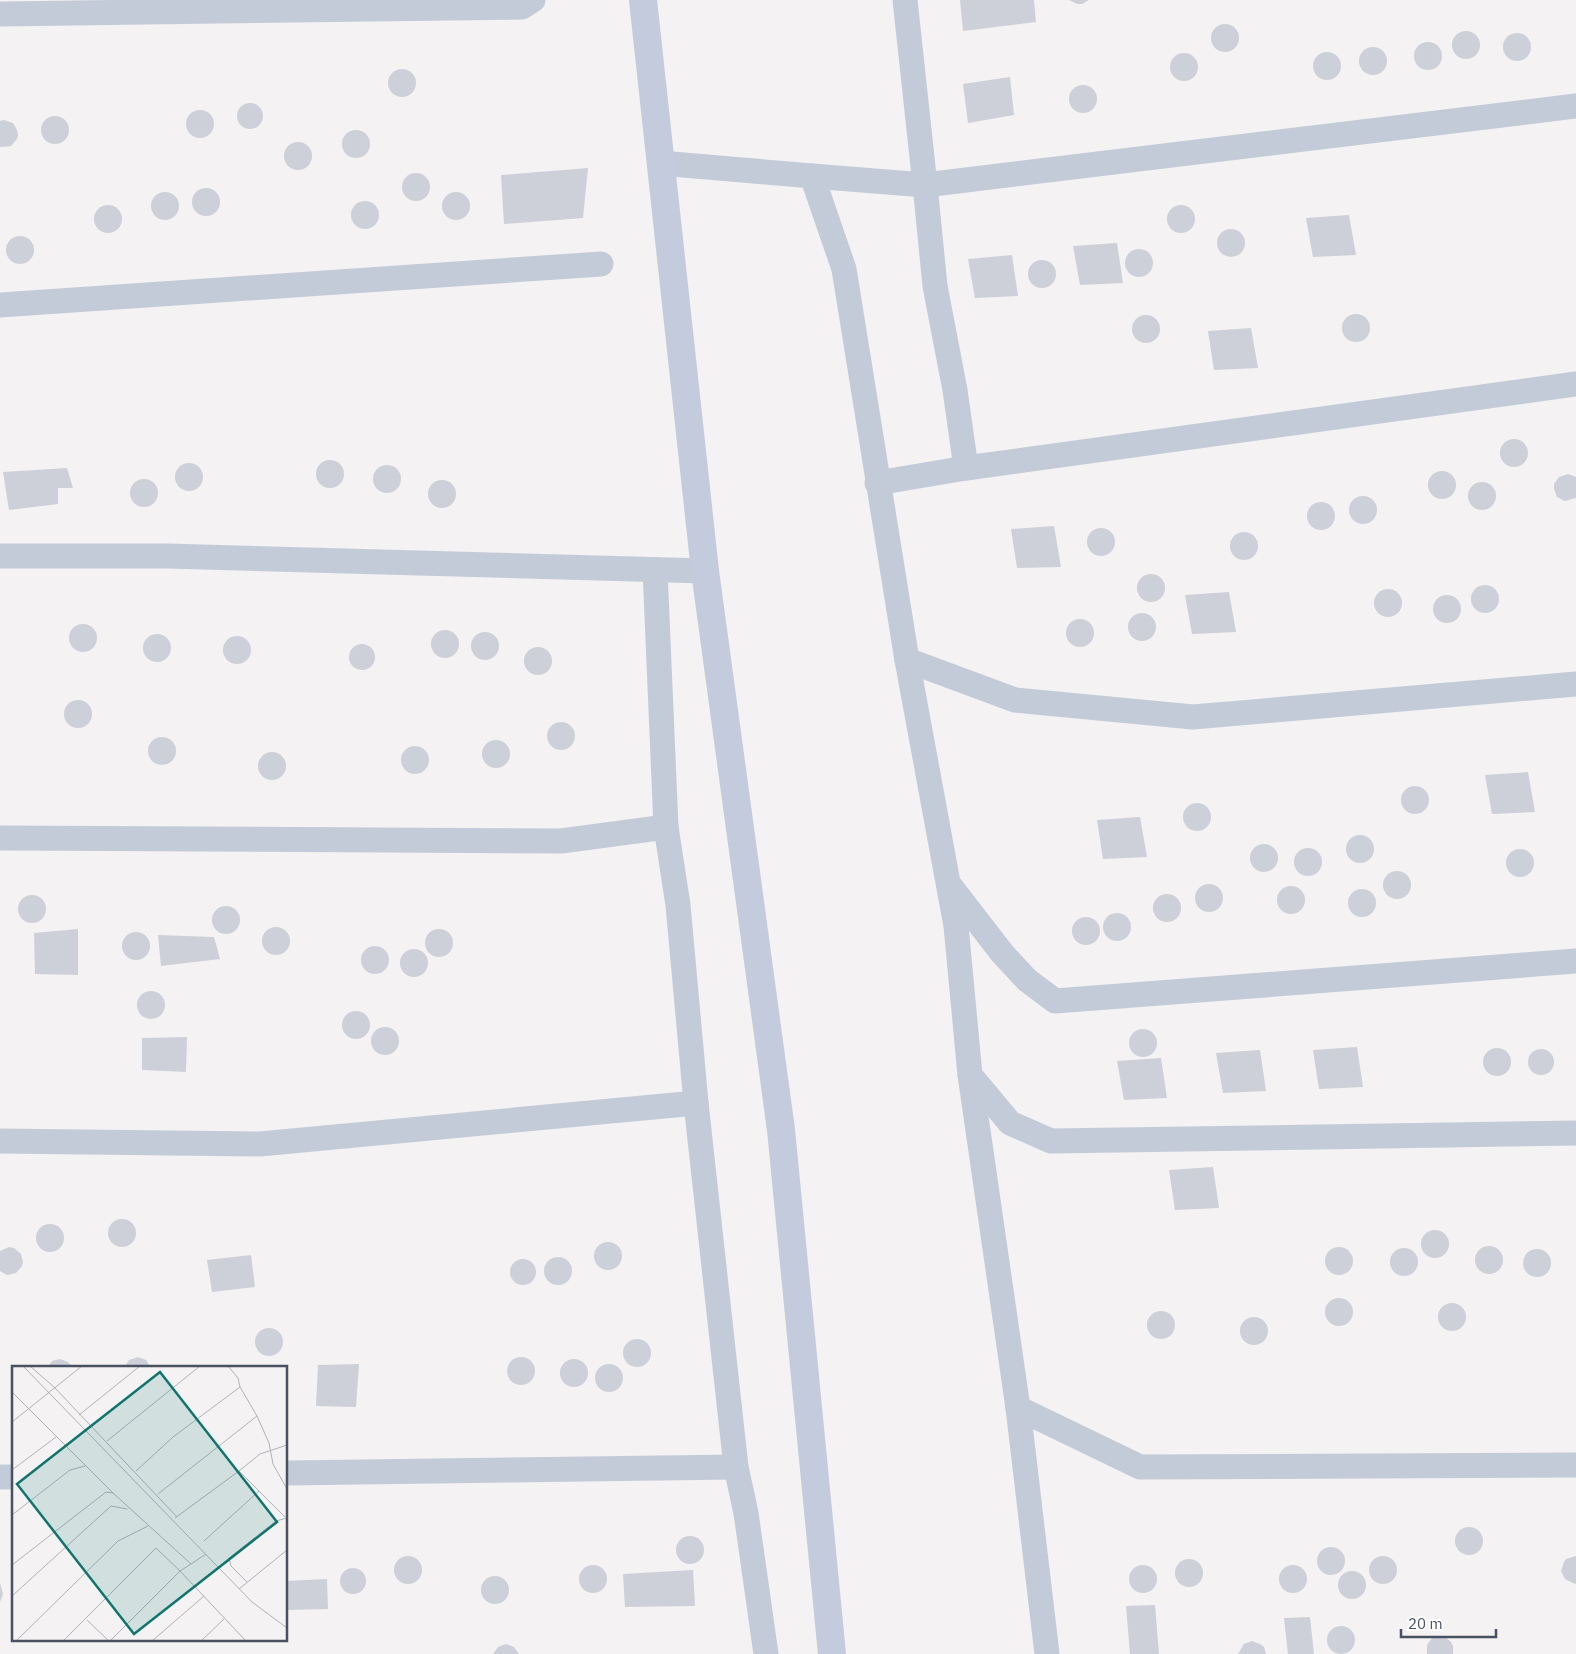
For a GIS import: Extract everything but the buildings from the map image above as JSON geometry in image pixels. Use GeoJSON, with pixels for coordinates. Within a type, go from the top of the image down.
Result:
{"type":"FeatureCollection","features":[{"type":"Feature","properties":{"kind":"street"},"geometry":{"type":"LineString","coordinates":[[0,14],[522,7],[533,0]]}},
{"type":"Feature","properties":{"kind":"street"},"geometry":{"type":"LineString","coordinates":[[643,0],[705,571],[780,1130],[832,1654]]}},
{"type":"Feature","properties":{"kind":"street"},"geometry":{"type":"LineString","coordinates":[[905,0],[926,185],[935,286],[955,390],[966,468]]}},
{"type":"Feature","properties":{"kind":"street"},"geometry":{"type":"LineString","coordinates":[[660,163],[926,185],[1576,106]]}},
{"type":"Feature","properties":{"kind":"street"},"geometry":{"type":"LineString","coordinates":[[812,176],[844,269],[907,660],[956,926],[970,1075],[1018,1408],[1046,1654]]}},
{"type":"Feature","properties":{"kind":"street"},"geometry":{"type":"LineString","coordinates":[[0,305],[601,264]]}},
{"type":"Feature","properties":{"kind":"street"},"geometry":{"type":"LineString","coordinates":[[877,483],[966,468],[1576,384]]}},
{"type":"Feature","properties":{"kind":"street"},"geometry":{"type":"LineString","coordinates":[[0,556],[168,556],[705,571]]}},
{"type":"Feature","properties":{"kind":"street"},"geometry":{"type":"LineString","coordinates":[[655,570],[666,827],[678,905],[696,1103],[736,1467],[746,1513],[766,1654]]}},
{"type":"Feature","properties":{"kind":"street"},"geometry":{"type":"LineString","coordinates":[[907,660],[1015,700],[1193,717],[1576,684]]}},
{"type":"Feature","properties":{"kind":"street"},"geometry":{"type":"LineString","coordinates":[[0,838],[560,840],[666,827]]}},
{"type":"Feature","properties":{"kind":"street"},"geometry":{"type":"LineString","coordinates":[[947,883],[1002,953],[1027,980],[1054,1001],[1576,961]]}},
{"type":"Feature","properties":{"kind":"street"},"geometry":{"type":"LineString","coordinates":[[970,1075],[1010,1123],[1051,1141],[1576,1133]]}},
{"type":"Feature","properties":{"kind":"street"},"geometry":{"type":"LineString","coordinates":[[0,1141],[260,1144],[696,1103]]}},
{"type":"Feature","properties":{"kind":"street"},"geometry":{"type":"LineString","coordinates":[[1018,1408],[1140,1467],[1576,1465]]}},
{"type":"Feature","properties":{"kind":"street"},"geometry":{"type":"LineString","coordinates":[[288,1473],[736,1467]]}}]}
